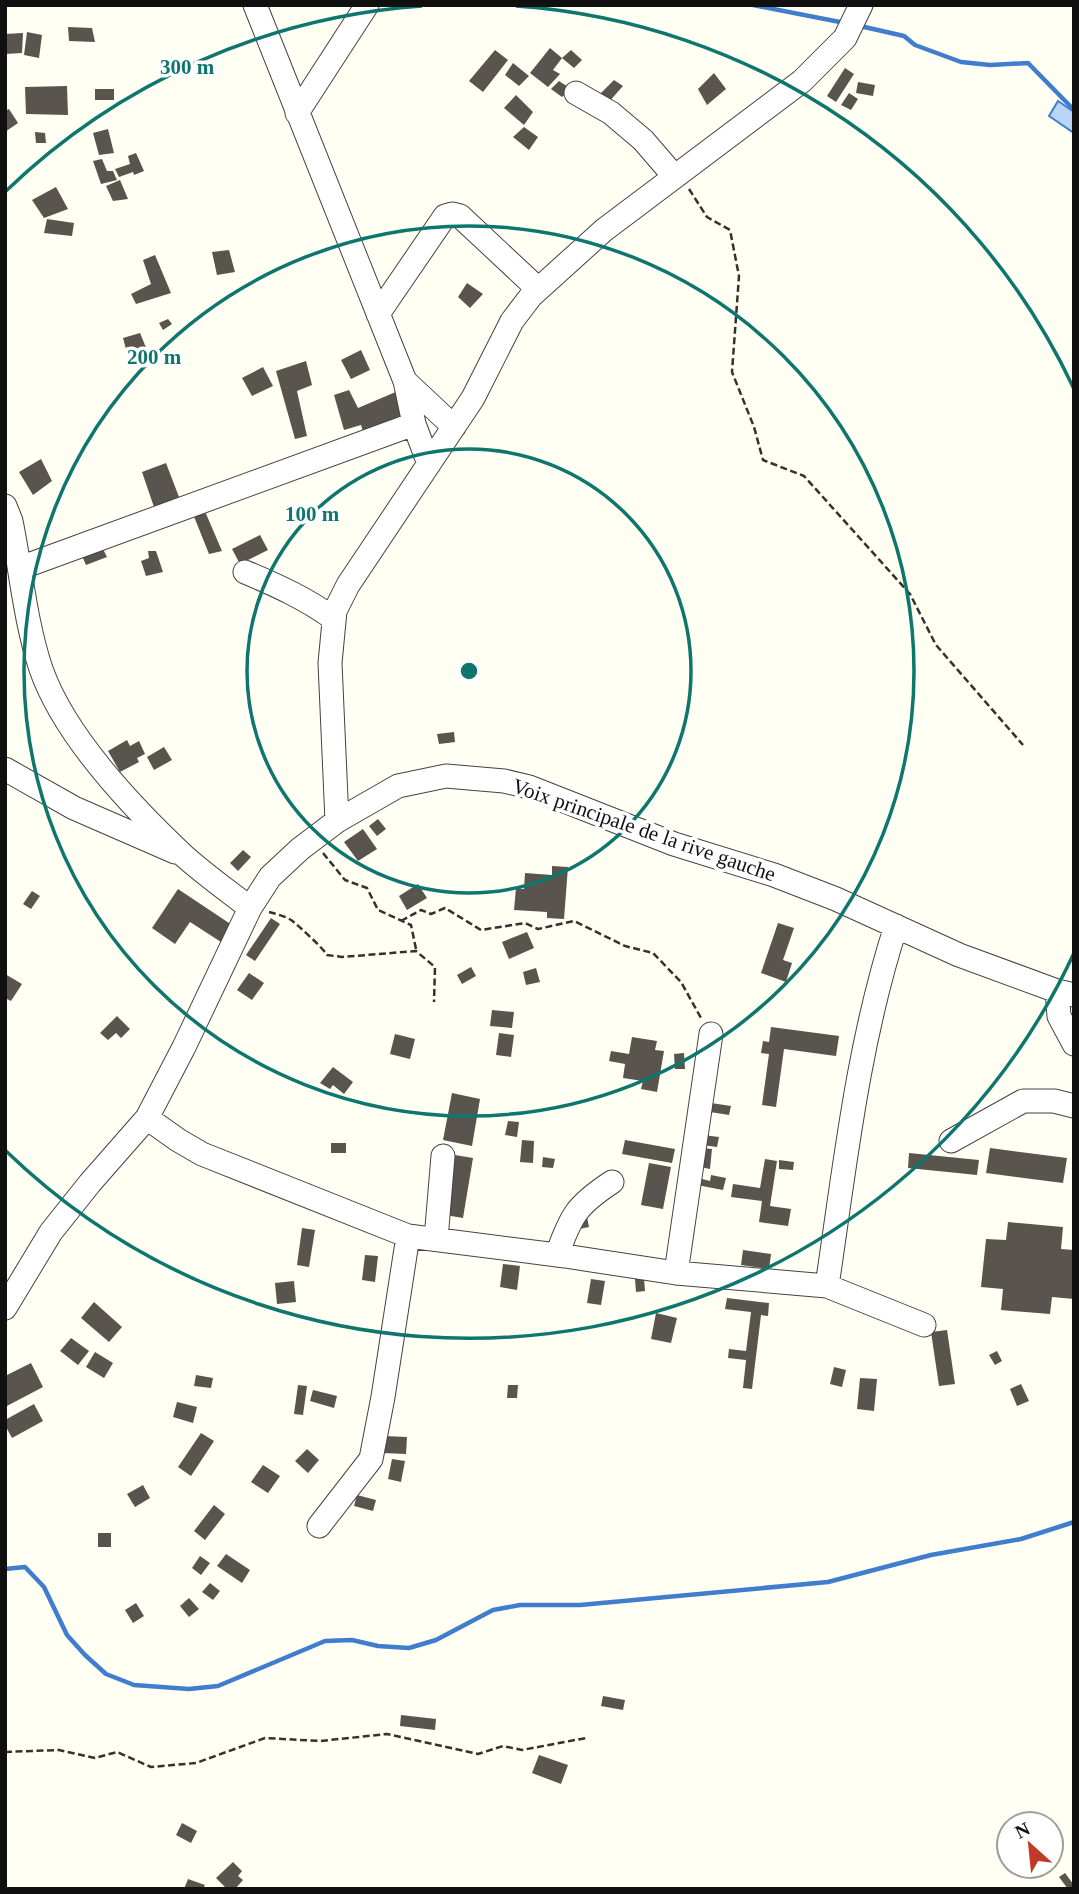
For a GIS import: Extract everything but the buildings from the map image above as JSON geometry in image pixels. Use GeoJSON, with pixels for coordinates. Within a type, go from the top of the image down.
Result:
{"type":"FeatureCollection","features":[{"type":"Feature","properties":{"kind":"street"},"geometry":{"type":"LineString","coordinates":[[255,5],[405,381],[414,424],[429,464]]}},
{"type":"Feature","properties":{"kind":"street"},"geometry":{"type":"LineString","coordinates":[[298,113],[367,5]]}},
{"type":"Feature","properties":{"kind":"street"},"geometry":{"type":"LineString","coordinates":[[337,821],[330,663],[335,611],[348,585],[473,398],[512,321],[538,289],[604,230],[802,81],[845,38],[861,5]]}},
{"type":"Feature","properties":{"kind":"street"},"geometry":{"type":"LineString","coordinates":[[576,93],[611,113],[643,140],[674,176]]}},
{"type":"Feature","properties":{"kind":"street"},"geometry":{"type":"LineString","coordinates":[[377,314],[445,216],[452,214],[460,216],[538,289]]}},
{"type":"Feature","properties":{"kind":"street"},"geometry":{"type":"LineString","coordinates":[[405,381],[454,427]]}},
{"type":"Feature","properties":{"kind":"street"},"geometry":{"type":"LineString","coordinates":[[20,568],[414,424]]}},
{"type":"Feature","properties":{"kind":"street"},"geometry":{"type":"LineString","coordinates":[[5,506],[20,568],[30,634],[42,671],[66,721],[122,791],[184,856],[250,908]]}},
{"type":"Feature","properties":{"kind":"street"},"geometry":{"type":"LineString","coordinates":[[245,572],[286,590],[334,619]]}},
{"type":"Feature","properties":{"kind":"street"},"geometry":{"type":"LineString","coordinates":[[5,769],[74,808],[184,856]]}},
{"type":"Feature","properties":{"kind":"street","name":"Voix principale de la rive gauche"},"geometry":{"type":"LineString","coordinates":[[5,1308],[51,1232],[147,1118],[250,908],[270,877],[300,849],[337,821],[398,786],[446,776],[504,781],[529,787],[674,844],[774,875],[836,899],[959,955],[1065,993]]}},
{"type":"Feature","properties":{"kind":"street"},"geometry":{"type":"LineString","coordinates":[[827,1286],[853,1109],[878,982],[896,926]]}},
{"type":"Feature","properties":{"kind":"street"},"geometry":{"type":"LineString","coordinates":[[1065,993],[1059,1016],[1074,1044]]}},
{"type":"Feature","properties":{"kind":"street"},"geometry":{"type":"LineString","coordinates":[[676,1273],[711,1034]]}},
{"type":"Feature","properties":{"kind":"street"},"geometry":{"type":"LineString","coordinates":[[951,1141],[1023,1101],[1054,1101],[1074,1106]]}},
{"type":"Feature","properties":{"kind":"street"},"geometry":{"type":"LineString","coordinates":[[147,1118],[202,1154],[408,1236],[676,1273],[827,1286],[924,1325]]}},
{"type":"Feature","properties":{"kind":"street"},"geometry":{"type":"LineString","coordinates":[[436,1239],[443,1156]]}},
{"type":"Feature","properties":{"kind":"street"},"geometry":{"type":"LineString","coordinates":[[557,1255],[568,1223],[587,1199],[612,1182]]}},
{"type":"Feature","properties":{"kind":"street"},"geometry":{"type":"LineString","coordinates":[[319,1526],[371,1459],[408,1236]]}},
{"type":"Feature","properties":{"kind":"path"},"geometry":{"type":"LineString","coordinates":[[674,176],[685,182],[707,217],[730,230],[739,276],[732,372],[754,428],[763,460],[804,477],[910,594],[936,645],[1023,745]]}},
{"type":"Feature","properties":{"kind":"path"},"geometry":{"type":"LineString","coordinates":[[323,852],[345,880],[367,888],[378,910],[411,925],[416,951],[435,967],[434,1002]]}},
{"type":"Feature","properties":{"kind":"path"},"geometry":{"type":"LineString","coordinates":[[250,908],[290,919],[309,938],[324,948],[327,955],[342,957],[416,951]]}},
{"type":"Feature","properties":{"kind":"path"},"geometry":{"type":"LineString","coordinates":[[401,921],[421,910],[432,914],[445,908],[481,930],[526,923],[538,929],[575,921],[625,946],[653,953],[681,982],[711,1034]]}},
{"type":"Feature","properties":{"kind":"path"},"geometry":{"type":"LineString","coordinates":[[5,1752],[59,1750],[95,1758],[117,1752],[151,1767],[196,1763],[265,1738],[320,1741],[387,1734],[478,1754],[503,1746],[522,1750],[586,1738]]}},
{"type":"Feature","properties":{"kind":"water"},"geometry":{"type":"Polygon","coordinates":[[[1058,101],[1074,112],[1074,133],[1049,116],[1058,101]]]}},
{"type":"Feature","properties":{"kind":"waterway"},"geometry":{"type":"LineString","coordinates":[[753,5],[845,23]]}},
{"type":"Feature","properties":{"kind":"waterway"},"geometry":{"type":"LineString","coordinates":[[860,26],[904,36],[915,45],[961,62],[990,65],[1028,63],[1074,110]]}},
{"type":"Feature","properties":{"kind":"waterway"},"geometry":{"type":"LineString","coordinates":[[5,1569],[25,1567],[44,1587],[67,1635],[106,1674],[134,1685],[189,1689],[218,1686],[325,1641],[352,1640],[378,1646],[409,1648],[436,1640],[493,1610],[520,1605],[580,1605],[828,1582],[931,1555],[1021,1539],[1074,1522]]}}]}
